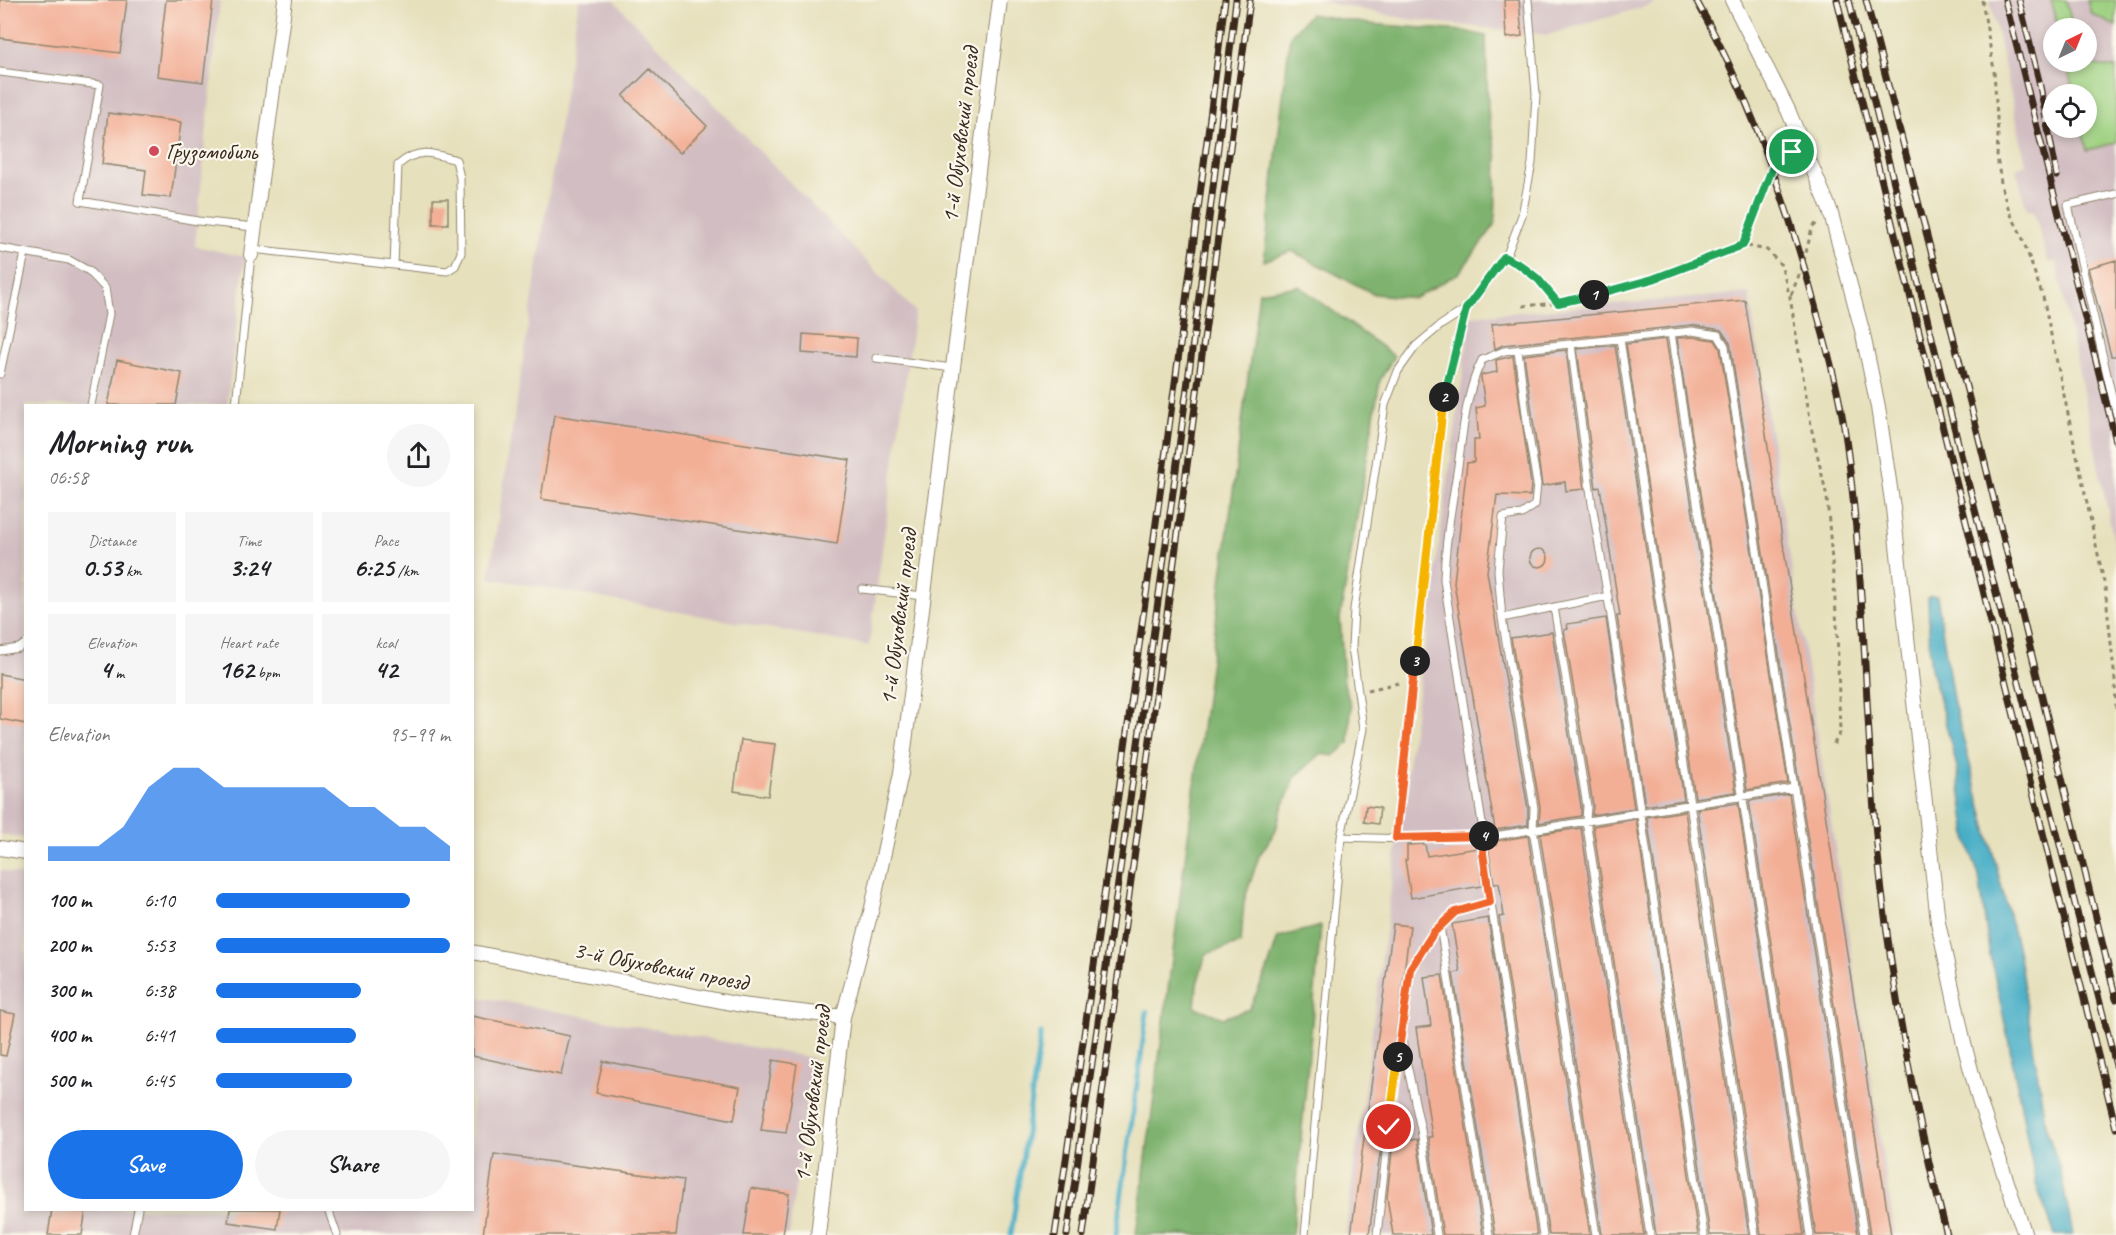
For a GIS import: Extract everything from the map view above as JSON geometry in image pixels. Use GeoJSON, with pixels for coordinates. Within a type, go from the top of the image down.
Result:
{"type":"FeatureCollection","features":[{"type":"Feature","properties":{"kind":"street"},"geometry":{"type":"LineString","coordinates":[[251,252],[285,0]]}},
{"type":"Feature","properties":{"kind":"street","name":"1-й Обуховский проезд"},"geometry":{"type":"LineString","coordinates":[[818,1235],[843,1017],[872,908],[901,773],[999,0]]}},
{"type":"Feature","properties":{"kind":"street"},"geometry":{"type":"LineString","coordinates":[[1732,0],[1765,61],[1830,210],[1860,320],[1878,407],[1893,508],[1938,922],[1964,1044],[1979,1100],[2025,1235]]}},
{"type":"Feature","properties":{"kind":"street"},"geometry":{"type":"LineString","coordinates":[[0,848],[24,852]]}},
{"type":"Feature","properties":{"kind":"street","name":"3-й Обуховский проезд"},"geometry":{"type":"LineString","coordinates":[[474,952],[741,1005],[843,1017]]}},
{"type":"Feature","properties":{"kind":"lane"},"geometry":{"type":"LineString","coordinates":[[1305,1235],[1341,837],[1363,729],[1360,692],[1352,647],[1354,609],[1385,405],[1398,371],[1416,346],[1441,325],[1466,309],[1508,252],[1522,214],[1532,163],[1536,94],[1528,0]]}},
{"type":"Feature","properties":{"kind":"lane"},"geometry":{"type":"LineString","coordinates":[[0,72],[100,85],[80,201],[254,228]]}},
{"type":"Feature","properties":{"kind":"lane"},"geometry":{"type":"LineString","coordinates":[[236,404],[251,252],[447,271],[455,266],[461,253],[460,178],[456,160],[424,152],[408,155],[398,165],[394,265]]}},
{"type":"Feature","properties":{"kind":"lane"},"geometry":{"type":"LineString","coordinates":[[2116,194],[2068,205],[2116,414]]}},
{"type":"Feature","properties":{"kind":"lane"},"geometry":{"type":"LineString","coordinates":[[0,249],[69,260],[89,271],[105,288],[109,314],[91,404]]}},
{"type":"Feature","properties":{"kind":"lane"},"geometry":{"type":"LineString","coordinates":[[0,374],[25,253]]}},
{"type":"Feature","properties":{"kind":"lane"},"geometry":{"type":"LineString","coordinates":[[1396,838],[1441,418],[1445,389],[1466,309]]}},
{"type":"Feature","properties":{"kind":"lane"},"geometry":{"type":"LineString","coordinates":[[1543,1235],[1490,902],[1483,853],[1484,836],[1444,580],[1445,552],[1473,378],[1482,360],[1504,351],[1692,331],[1718,335],[1725,346],[1864,1235]]}},
{"type":"Feature","properties":{"kind":"lane"},"geometry":{"type":"LineString","coordinates":[[1671,333],[1810,1235]]}},
{"type":"Feature","properties":{"kind":"lane"},"geometry":{"type":"LineString","coordinates":[[1620,339],[1755,1235]]}},
{"type":"Feature","properties":{"kind":"lane"},"geometry":{"type":"LineString","coordinates":[[1571,344],[1592,504],[1641,811],[1704,1235]]}},
{"type":"Feature","properties":{"kind":"lane"},"geometry":{"type":"LineString","coordinates":[[1518,350],[1528,430],[1538,484],[1535,505],[1522,514],[1503,517],[1498,570],[1502,618],[1534,808],[1533,829],[1596,1235]]}},
{"type":"Feature","properties":{"kind":"lane"},"geometry":{"type":"LineString","coordinates":[[876,358],[952,368]]}},
{"type":"Feature","properties":{"kind":"lane"},"geometry":{"type":"LineString","coordinates":[[862,589],[923,596]]}},
{"type":"Feature","properties":{"kind":"lane"},"geometry":{"type":"LineString","coordinates":[[1502,618],[1608,596]]}},
{"type":"Feature","properties":{"kind":"lane"},"geometry":{"type":"LineString","coordinates":[[1554,607],[1587,806],[1586,820],[1650,1235]]}},
{"type":"Feature","properties":{"kind":"lane"},"geometry":{"type":"LineString","coordinates":[[0,651],[20,648],[24,645]]}},
{"type":"Feature","properties":{"kind":"lane"},"geometry":{"type":"LineString","coordinates":[[1341,837],[1484,836],[1794,788]]}},
{"type":"Feature","properties":{"kind":"lane"},"geometry":{"type":"LineString","coordinates":[[1377,1235],[1410,969],[1440,926],[1455,912],[1490,902]]}},
{"type":"Feature","properties":{"kind":"lane"},"geometry":{"type":"LineString","coordinates":[[1440,926],[1489,1235]]}},
{"type":"Feature","properties":{"kind":"lane"},"geometry":{"type":"LineString","coordinates":[[1401,1035],[1421,1130],[1437,1235]]}},
{"type":"Feature","properties":{"kind":"lane"},"geometry":{"type":"LineString","coordinates":[[133,1235],[138,1211]]}},
{"type":"Feature","properties":{"kind":"lane"},"geometry":{"type":"LineString","coordinates":[[329,1211],[337,1235]]}},
{"type":"Feature","properties":{"kind":"path"},"geometry":{"type":"LineString","coordinates":[[1982,0],[1994,70],[1998,134],[1997,158],[2002,189],[2043,297],[2105,587],[2116,710]]}},
{"type":"Feature","properties":{"kind":"path"},"geometry":{"type":"LineString","coordinates":[[1743,245],[1772,169],[1792,152],[1801,140]]}},
{"type":"Feature","properties":{"kind":"path"},"geometry":{"type":"LineString","coordinates":[[1790,297],[1803,265],[1812,228],[1830,210]]}},
{"type":"Feature","properties":{"kind":"path"},"geometry":{"type":"LineString","coordinates":[[1523,306],[1558,303],[1653,279],[1743,245],[1767,250],[1780,265],[1790,297],[1812,431],[1827,496],[1832,535],[1840,733],[1832,747]]}},
{"type":"Feature","properties":{"kind":"path"},"geometry":{"type":"LineString","coordinates":[[1504,257],[1520,265],[1538,279],[1558,303]]}},
{"type":"Feature","properties":{"kind":"path"},"geometry":{"type":"LineString","coordinates":[[1360,692],[1413,680]]}},
{"type":"Feature","properties":{"kind":"shaded area"},"geometry":{"type":"Polygon","coordinates":[[[0,0],[220,0],[195,246],[245,257],[227,404],[24,404],[24,838],[0,834],[0,0]]]}},
{"type":"Feature","properties":{"kind":"shaded area"},"geometry":{"type":"Polygon","coordinates":[[[579,0],[613,0],[915,311],[869,646],[489,578],[579,0]]]}},
{"type":"Feature","properties":{"kind":"shaded area"},"geometry":{"type":"Polygon","coordinates":[[[1315,0],[1652,0],[1654,4],[1547,35],[1407,19],[1315,0]]]}},
{"type":"Feature","properties":{"kind":"shaded area"},"geometry":{"type":"Polygon","coordinates":[[[1990,0],[2116,0],[2116,551],[2056,262],[2048,262],[2034,211],[2027,210],[2016,168],[2026,164],[1990,0]]]}},
{"type":"Feature","properties":{"kind":"shaded area"},"geometry":{"type":"Polygon","coordinates":[[[1749,293],[1895,1235],[1345,1235],[1471,316],[1749,293]]]}},
{"type":"Feature","properties":{"kind":"shaded area"},"geometry":{"type":"Polygon","coordinates":[[[0,870],[24,876],[24,1211],[474,1211],[474,996],[813,1058],[789,1235],[0,1235],[0,870]]]}},
{"type":"Feature","properties":{"kind":"green space"},"geometry":{"type":"Polygon","coordinates":[[[2051,0],[2066,0],[2070,18],[2056,18],[2051,0]]]}},
{"type":"Feature","properties":{"kind":"green space"},"geometry":{"type":"Polygon","coordinates":[[[2087,0],[2116,0],[2116,26],[2091,14],[2087,0]]]}},
{"type":"Feature","properties":{"kind":"green space"},"geometry":{"type":"Polygon","coordinates":[[[1310,14],[1369,24],[1464,31],[1486,36],[1488,111],[1497,157],[1495,225],[1459,273],[1415,298],[1374,294],[1292,251],[1264,261],[1290,36],[1310,14]]]}},
{"type":"Feature","properties":{"kind":"green space"},"geometry":{"type":"Polygon","coordinates":[[[2097,65],[2116,68],[2116,143],[2087,150],[2084,138],[2097,138],[2097,84],[2072,84],[2068,72],[2097,72],[2097,65]]]}},
{"type":"Feature","properties":{"kind":"green space"},"geometry":{"type":"Polygon","coordinates":[[[1299,286],[1394,356],[1380,380],[1340,619],[1344,683],[1351,707],[1349,743],[1334,756],[1321,754],[1296,776],[1281,811],[1276,830],[1259,856],[1244,901],[1241,943],[1206,954],[1197,984],[1195,1007],[1223,1018],[1249,1009],[1267,971],[1278,937],[1321,926],[1292,1235],[1136,1235],[1259,292],[1299,286]]]}},
{"type":"Feature","properties":{"kind":"water"},"geometry":{"type":"Polygon","coordinates":[[[1937,596],[1953,699],[2018,950],[2046,1128],[2060,1169],[2073,1235],[2055,1235],[2036,1184],[1989,951],[1979,876],[1968,843],[1957,767],[1930,664],[1928,598],[1937,596]]]}},
{"type":"Feature","properties":{"kind":"building"},"geometry":{"type":"Polygon","coordinates":[[[0,0],[127,0],[120,53],[0,38],[0,0]]]}},
{"type":"Feature","properties":{"kind":"building"},"geometry":{"type":"Polygon","coordinates":[[[166,0],[213,0],[203,82],[157,76],[166,0]]]}},
{"type":"Feature","properties":{"kind":"building"},"geometry":{"type":"Polygon","coordinates":[[[1504,0],[1519,0],[1522,36],[1506,38],[1504,0]]]}},
{"type":"Feature","properties":{"kind":"building"},"geometry":{"type":"Polygon","coordinates":[[[650,69],[707,126],[680,153],[623,96],[650,69]]]}},
{"type":"Feature","properties":{"kind":"building"},"geometry":{"type":"Polygon","coordinates":[[[108,113],[181,122],[171,198],[143,195],[146,170],[102,164],[108,113]]]}},
{"type":"Feature","properties":{"kind":"building"},"geometry":{"type":"Polygon","coordinates":[[[433,199],[448,199],[448,224],[433,224],[433,199]]]}},
{"type":"Feature","properties":{"kind":"building"},"geometry":{"type":"Polygon","coordinates":[[[2116,260],[2116,356],[2111,356],[2088,268],[2116,260]]]}},
{"type":"Feature","properties":{"kind":"building"},"geometry":{"type":"Polygon","coordinates":[[[1745,300],[1891,1235],[1870,1235],[1730,343],[1721,330],[1692,325],[1503,345],[1495,349],[1492,324],[1745,300]]]}},
{"type":"Feature","properties":{"kind":"building"},"geometry":{"type":"Polygon","coordinates":[[[803,334],[857,338],[856,357],[802,353],[803,334]]]}},
{"type":"Feature","properties":{"kind":"building"},"geometry":{"type":"Polygon","coordinates":[[[1677,338],[1715,340],[1720,348],[1788,783],[1747,790],[1677,338]]]}},
{"type":"Feature","properties":{"kind":"building"},"geometry":{"type":"Polygon","coordinates":[[[1666,339],[1736,792],[1695,798],[1626,344],[1666,339]]]}},
{"type":"Feature","properties":{"kind":"building"},"geometry":{"type":"Polygon","coordinates":[[[1615,345],[1684,800],[1645,806],[1617,616],[1620,616],[1600,487],[1596,488],[1577,349],[1615,345]]]}},
{"type":"Feature","properties":{"kind":"building"},"geometry":{"type":"Polygon","coordinates":[[[1566,350],[1584,489],[1566,491],[1565,482],[1542,486],[1524,355],[1566,350]]]}},
{"type":"Feature","properties":{"kind":"building"},"geometry":{"type":"Polygon","coordinates":[[[1513,356],[1531,484],[1530,496],[1497,495],[1487,572],[1528,808],[1528,825],[1495,830],[1454,583],[1467,463],[1474,462],[1474,440],[1479,440],[1476,408],[1485,406],[1481,375],[1497,372],[1496,360],[1513,356]]]}},
{"type":"Feature","properties":{"kind":"building"},"geometry":{"type":"Polygon","coordinates":[[[117,360],[182,373],[176,404],[108,404],[117,360]]]}},
{"type":"Feature","properties":{"kind":"building"},"geometry":{"type":"Polygon","coordinates":[[[554,415],[850,460],[837,544],[541,499],[554,415]]]}},
{"type":"Feature","properties":{"kind":"building"},"geometry":{"type":"Polygon","coordinates":[[[1539,549],[1545,552],[1548,558],[1545,564],[1539,567],[1533,564],[1530,558],[1533,552],[1539,549]]]}},
{"type":"Feature","properties":{"kind":"building"},"geometry":{"type":"Polygon","coordinates":[[[1606,618],[1634,808],[1592,815],[1593,805],[1564,630],[1568,629],[1567,624],[1606,618]]]}},
{"type":"Feature","properties":{"kind":"building"},"geometry":{"type":"Polygon","coordinates":[[[1552,632],[1581,816],[1539,823],[1540,807],[1511,638],[1552,632]]]}},
{"type":"Feature","properties":{"kind":"building"},"geometry":{"type":"Polygon","coordinates":[[[0,674],[24,679],[24,724],[0,719],[0,674]]]}},
{"type":"Feature","properties":{"kind":"building"},"geometry":{"type":"Polygon","coordinates":[[[741,740],[775,744],[768,796],[734,791],[741,740]]]}},
{"type":"Feature","properties":{"kind":"building"},"geometry":{"type":"Polygon","coordinates":[[[1789,794],[1858,1235],[1816,1235],[1749,801],[1789,794]]]}},
{"type":"Feature","properties":{"kind":"building"},"geometry":{"type":"Polygon","coordinates":[[[1738,803],[1804,1235],[1761,1235],[1697,809],[1738,803]]]}},
{"type":"Feature","properties":{"kind":"building"},"geometry":{"type":"Polygon","coordinates":[[[1366,806],[1380,808],[1378,824],[1364,822],[1366,806]]]}},
{"type":"Feature","properties":{"kind":"building"},"geometry":{"type":"Polygon","coordinates":[[[1685,811],[1749,1235],[1710,1235],[1647,817],[1685,811]]]}},
{"type":"Feature","properties":{"kind":"building"},"geometry":{"type":"Polygon","coordinates":[[[1636,819],[1698,1235],[1656,1235],[1593,826],[1636,819]]]}},
{"type":"Feature","properties":{"kind":"building"},"geometry":{"type":"Polygon","coordinates":[[[1581,828],[1644,1235],[1602,1235],[1540,834],[1581,828]]]}},
{"type":"Feature","properties":{"kind":"building"},"geometry":{"type":"Polygon","coordinates":[[[1528,836],[1590,1235],[1549,1235],[1499,917],[1504,916],[1499,883],[1494,884],[1489,853],[1489,846],[1497,845],[1496,841],[1528,836]]]}},
{"type":"Feature","properties":{"kind":"building"},"geometry":{"type":"Polygon","coordinates":[[[1425,844],[1427,856],[1478,848],[1482,886],[1411,898],[1405,860],[1407,860],[1407,845],[1425,844]]]}},
{"type":"Feature","properties":{"kind":"building"},"geometry":{"type":"Polygon","coordinates":[[[1488,918],[1537,1235],[1495,1235],[1453,973],[1460,972],[1452,924],[1488,918]]]}},
{"type":"Feature","properties":{"kind":"building"},"geometry":{"type":"Polygon","coordinates":[[[1393,924],[1410,926],[1380,1157],[1380,1154],[1369,1235],[1351,1235],[1393,924]]]}},
{"type":"Feature","properties":{"kind":"building"},"geometry":{"type":"Polygon","coordinates":[[[1442,975],[1483,1235],[1443,1235],[1428,1137],[1432,1137],[1416,1028],[1431,1026],[1424,977],[1442,975]]]}},
{"type":"Feature","properties":{"kind":"building"},"geometry":{"type":"Polygon","coordinates":[[[0,1011],[15,1014],[6,1056],[0,1055],[0,1011]]]}},
{"type":"Feature","properties":{"kind":"building"},"geometry":{"type":"Polygon","coordinates":[[[474,1016],[570,1036],[561,1075],[474,1056],[474,1016]]]}},
{"type":"Feature","properties":{"kind":"building"},"geometry":{"type":"Polygon","coordinates":[[[773,1060],[797,1064],[786,1133],[761,1130],[773,1060]]]}},
{"type":"Feature","properties":{"kind":"building"},"geometry":{"type":"Polygon","coordinates":[[[603,1061],[740,1087],[734,1120],[596,1093],[603,1061]]]}},
{"type":"Feature","properties":{"kind":"building"},"geometry":{"type":"Polygon","coordinates":[[[1417,1139],[1431,1235],[1393,1235],[1387,1197],[1393,1143],[1417,1139]]]}},
{"type":"Feature","properties":{"kind":"building"},"geometry":{"type":"Polygon","coordinates":[[[494,1154],[683,1180],[676,1235],[483,1235],[494,1154]]]}},
{"type":"Feature","properties":{"kind":"building"},"geometry":{"type":"Polygon","coordinates":[[[751,1188],[789,1194],[783,1235],[744,1235],[751,1188]]]}},
{"type":"Feature","properties":{"kind":"building"},"geometry":{"type":"Polygon","coordinates":[[[52,1211],[86,1211],[82,1235],[48,1235],[52,1211]]]}},
{"type":"Feature","properties":{"kind":"building"},"geometry":{"type":"Polygon","coordinates":[[[230,1211],[280,1211],[277,1229],[228,1222],[230,1211]]]}},
{"type":"Feature","properties":{"kind":"waterway"},"geometry":{"type":"LineString","coordinates":[[1116,1235],[1147,1012]]}},
{"type":"Feature","properties":{"kind":"waterway"},"geometry":{"type":"LineString","coordinates":[[1011,1235],[1041,1033]]}},
{"type":"Feature","properties":{"kind":"railway"},"geometry":{"type":"LineString","coordinates":[[1055,1235],[1143,618],[1225,0]]}},
{"type":"Feature","properties":{"kind":"railway"},"geometry":{"type":"LineString","coordinates":[[1067,1235],[1177,464],[1236,0]]}},
{"type":"Feature","properties":{"kind":"railway"},"geometry":{"type":"LineString","coordinates":[[1083,1235],[1250,0]]}},
{"type":"Feature","properties":{"kind":"railway"},"geometry":{"type":"LineString","coordinates":[[1696,0],[1731,68],[1761,139],[1787,211],[1809,284],[1841,408],[1856,531],[1882,895],[1913,1090],[1947,1235]]}},
{"type":"Feature","properties":{"kind":"railway"},"geometry":{"type":"LineString","coordinates":[[1837,0],[2116,1128]]}},
{"type":"Feature","properties":{"kind":"railway"},"geometry":{"type":"LineString","coordinates":[[1849,0],[1948,403],[2116,1066]]}},
{"type":"Feature","properties":{"kind":"railway"},"geometry":{"type":"LineString","coordinates":[[1866,0],[1970,402],[2116,999]]}},
{"type":"Feature","properties":{"kind":"railway"},"geometry":{"type":"LineString","coordinates":[[2005,0],[2116,441]]}},
{"type":"Feature","properties":{"kind":"railway"},"geometry":{"type":"LineString","coordinates":[[2019,0],[2039,81],[2057,176]]}},
{"type":"Feature","properties":{"kind":"place","name":"Грузомобиль"},"geometry":{"type":"Point","coordinates":[154,151]}},
{"type":"Feature","properties":{"kind":"route"},"geometry":{"type":"LineString","coordinates":[[1389,1127],[1410,969],[1434,932],[1455,912],[1490,902],[1483,853],[1484,836],[1396,838],[1434,495],[1438,437],[1445,389],[1466,309],[1504,257],[1520,265],[1538,279],[1558,303],[1653,279],[1743,245],[1750,231],[1768,176],[1784,157],[1792,152]]}}]}
